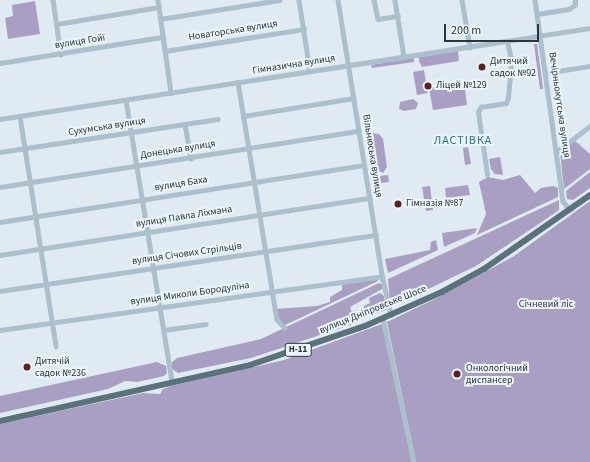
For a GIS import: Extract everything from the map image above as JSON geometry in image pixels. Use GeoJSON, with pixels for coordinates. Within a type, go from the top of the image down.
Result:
{"type":"FeatureCollection","features":[{"type":"Feature","properties":{"kind":"main road","name":"вулиця Дніпровське Шосе"},"geometry":{"type":"LineString","coordinates":[[0,421],[279,357],[392,315],[489,266],[590,196]]}},
{"type":"Feature","properties":{"kind":"street"},"geometry":{"type":"LineString","coordinates":[[53,0],[61,54]]}},
{"type":"Feature","properties":{"kind":"street"},"geometry":{"type":"LineString","coordinates":[[158,0],[171,93]]}},
{"type":"Feature","properties":{"kind":"street"},"geometry":{"type":"LineString","coordinates":[[160,18],[280,0]]}},
{"type":"Feature","properties":{"kind":"street"},"geometry":{"type":"LineString","coordinates":[[300,0],[310,71]]}},
{"type":"Feature","properties":{"kind":"street","name":"Вільнюська вулиця"},"geometry":{"type":"LineString","coordinates":[[338,0],[382,276],[392,315]]}},
{"type":"Feature","properties":{"kind":"street"},"geometry":{"type":"LineString","coordinates":[[374,0],[378,19],[398,16]]}},
{"type":"Feature","properties":{"kind":"street"},"geometry":{"type":"LineString","coordinates":[[395,0],[404,57]]}},
{"type":"Feature","properties":{"kind":"street"},"geometry":{"type":"LineString","coordinates":[[462,0],[470,47]]}},
{"type":"Feature","properties":{"kind":"street","name":"Вечірньокутська вулиця"},"geometry":{"type":"LineString","coordinates":[[535,0],[563,201],[570,210]]}},
{"type":"Feature","properties":{"kind":"street"},"geometry":{"type":"LineString","coordinates":[[537,14],[569,9],[575,5],[575,0]]}},
{"type":"Feature","properties":{"kind":"street"},"geometry":{"type":"LineString","coordinates":[[57,24],[159,7]]}},
{"type":"Feature","properties":{"kind":"street","name":"Гімназична вулиця"},"geometry":{"type":"LineString","coordinates":[[0,119],[590,28]]}},
{"type":"Feature","properties":{"kind":"street","name":"Новаторська вулиця"},"geometry":{"type":"LineString","coordinates":[[165,51],[304,29]]}},
{"type":"Feature","properties":{"kind":"street","name":"вулиця Гойї"},"geometry":{"type":"LineString","coordinates":[[0,63],[163,38]]}},
{"type":"Feature","properties":{"kind":"street"},"geometry":{"type":"LineString","coordinates":[[487,175],[478,112],[481,107],[506,103],[508,98],[511,60],[507,41]]}},
{"type":"Feature","properties":{"kind":"street"},"geometry":{"type":"LineString","coordinates":[[545,73],[590,66]]}},
{"type":"Feature","properties":{"kind":"street"},"geometry":{"type":"LineString","coordinates":[[238,82],[277,319],[284,327]]}},
{"type":"Feature","properties":{"kind":"street"},"geometry":{"type":"LineString","coordinates":[[243,116],[354,98]]}},
{"type":"Feature","properties":{"kind":"street"},"geometry":{"type":"LineString","coordinates":[[126,100],[172,382]]}},
{"type":"Feature","properties":{"kind":"street"},"geometry":{"type":"LineString","coordinates":[[20,116],[56,346]]}},
{"type":"Feature","properties":{"kind":"street","name":"Сухумська вулиця"},"geometry":{"type":"LineString","coordinates":[[0,152],[25,150],[218,119]]}},
{"type":"Feature","properties":{"kind":"street"},"geometry":{"type":"LineString","coordinates":[[185,124],[191,158]]}},
{"type":"Feature","properties":{"kind":"street"},"geometry":{"type":"LineString","coordinates":[[556,152],[590,126]]}},
{"type":"Feature","properties":{"kind":"street","name":"Донецька вулиця"},"geometry":{"type":"LineString","coordinates":[[0,187],[359,132]]}},
{"type":"Feature","properties":{"kind":"street","name":"вулиця Баха"},"geometry":{"type":"LineString","coordinates":[[0,222],[364,165]]}},
{"type":"Feature","properties":{"kind":"street","name":"вулиця Павла Ліхмана"},"geometry":{"type":"LineString","coordinates":[[0,254],[370,198]]}},
{"type":"Feature","properties":{"kind":"street","name":"вулиця Січових Стрільців"},"geometry":{"type":"LineString","coordinates":[[0,291],[376,235]]}},
{"type":"Feature","properties":{"kind":"street","name":"вулиця Миколи Бородуліна"},"geometry":{"type":"LineString","coordinates":[[0,330],[382,276]]}},
{"type":"Feature","properties":{"kind":"street"},"geometry":{"type":"LineString","coordinates":[[383,318],[414,462]]}},
{"type":"Feature","properties":{"kind":"street"},"geometry":{"type":"LineString","coordinates":[[164,330],[206,324]]}},
{"type":"Feature","properties":{"kind":"green space"},"geometry":{"type":"Polygon","coordinates":[[[35,1],[40,34],[8,39],[5,18],[13,16],[12,5],[35,1]]]}},
{"type":"Feature","properties":{"kind":"green space"},"geometry":{"type":"Polygon","coordinates":[[[534,44],[537,44],[543,89],[540,89],[534,44]]]}},
{"type":"Feature","properties":{"kind":"green space"},"geometry":{"type":"Polygon","coordinates":[[[458,51],[459,61],[422,67],[419,61],[419,57],[458,51]]]}},
{"type":"Feature","properties":{"kind":"green space"},"geometry":{"type":"Polygon","coordinates":[[[414,58],[414,62],[372,68],[371,65],[414,58]]]}},
{"type":"Feature","properties":{"kind":"green space"},"geometry":{"type":"Polygon","coordinates":[[[424,70],[428,93],[417,95],[413,72],[424,70]]]}},
{"type":"Feature","properties":{"kind":"green space"},"geometry":{"type":"Polygon","coordinates":[[[464,82],[467,105],[433,110],[429,88],[464,82]]]}},
{"type":"Feature","properties":{"kind":"green space"},"geometry":{"type":"Polygon","coordinates":[[[413,99],[418,103],[416,109],[404,111],[399,109],[400,102],[413,99]]]}},
{"type":"Feature","properties":{"kind":"green space"},"geometry":{"type":"Polygon","coordinates":[[[373,133],[379,134],[383,139],[387,167],[383,173],[374,168],[369,141],[373,133]]]}},
{"type":"Feature","properties":{"kind":"green space"},"geometry":{"type":"Polygon","coordinates":[[[573,139],[590,154],[590,169],[564,189],[560,152],[573,139]]]}},
{"type":"Feature","properties":{"kind":"green space"},"geometry":{"type":"Polygon","coordinates":[[[468,147],[471,164],[465,165],[463,148],[468,147]]]}},
{"type":"Feature","properties":{"kind":"green space"},"geometry":{"type":"Polygon","coordinates":[[[500,157],[503,175],[495,174],[491,169],[489,159],[500,157]]]}},
{"type":"Feature","properties":{"kind":"green space"},"geometry":{"type":"Polygon","coordinates":[[[590,172],[590,188],[573,200],[567,199],[566,191],[590,172]]]}},
{"type":"Feature","properties":{"kind":"green space"},"geometry":{"type":"Polygon","coordinates":[[[388,175],[389,182],[372,184],[371,177],[388,175]]]}},
{"type":"Feature","properties":{"kind":"green space"},"geometry":{"type":"Polygon","coordinates":[[[520,175],[535,193],[541,188],[553,186],[558,188],[558,197],[477,235],[486,214],[479,182],[488,177],[503,180],[520,175]]]}},
{"type":"Feature","properties":{"kind":"green space"},"geometry":{"type":"Polygon","coordinates":[[[468,185],[470,195],[446,198],[445,188],[468,185]]]}},
{"type":"Feature","properties":{"kind":"green space"},"geometry":{"type":"Polygon","coordinates":[[[430,186],[433,210],[426,211],[422,187],[430,186]]]}},
{"type":"Feature","properties":{"kind":"green space"},"geometry":{"type":"Polygon","coordinates":[[[559,200],[559,210],[476,266],[393,306],[390,304],[388,279],[559,200]]]}},
{"type":"Feature","properties":{"kind":"green space","name":"Січневий ліс"},"geometry":{"type":"Polygon","coordinates":[[[590,201],[590,462],[416,462],[387,322],[443,295],[514,256],[590,201]]]}},
{"type":"Feature","properties":{"kind":"green space"},"geometry":{"type":"Polygon","coordinates":[[[477,228],[475,233],[444,247],[442,233],[477,228]]]}},
{"type":"Feature","properties":{"kind":"green space"},"geometry":{"type":"Polygon","coordinates":[[[436,240],[438,250],[388,273],[385,259],[430,250],[431,242],[436,240]]]}},
{"type":"Feature","properties":{"kind":"green space"},"geometry":{"type":"Polygon","coordinates":[[[375,277],[378,281],[283,326],[277,319],[275,309],[317,306],[330,302],[330,297],[342,290],[342,284],[375,277]]]}},
{"type":"Feature","properties":{"kind":"green space"},"geometry":{"type":"Polygon","coordinates":[[[379,283],[382,285],[382,289],[350,307],[352,312],[355,310],[359,317],[356,323],[251,358],[178,373],[171,368],[172,362],[177,358],[261,339],[379,283]]]}},
{"type":"Feature","properties":{"kind":"green space"},"geometry":{"type":"Polygon","coordinates":[[[380,293],[384,296],[386,310],[365,317],[363,311],[364,306],[370,303],[369,298],[380,293]]]}},
{"type":"Feature","properties":{"kind":"green space"},"geometry":{"type":"Polygon","coordinates":[[[382,324],[412,462],[0,462],[0,424],[143,393],[160,394],[163,389],[171,386],[284,360],[382,324]]]}},
{"type":"Feature","properties":{"kind":"green space"},"geometry":{"type":"Polygon","coordinates":[[[157,362],[166,366],[167,373],[164,376],[137,382],[125,381],[108,389],[0,413],[0,396],[157,362]]]}},
{"type":"Feature","properties":{"kind":"place","name":"Дитячий садок №92"},"geometry":{"type":"Point","coordinates":[482,67]}},
{"type":"Feature","properties":{"kind":"place","name":"Ліцей №129"},"geometry":{"type":"Point","coordinates":[428,86]}},
{"type":"Feature","properties":{"kind":"place","name":"Гімназія №87"},"geometry":{"type":"Point","coordinates":[398,204]}},
{"type":"Feature","properties":{"kind":"place","name":"Дитячій садок №236"},"geometry":{"type":"Point","coordinates":[27,367]}},
{"type":"Feature","properties":{"kind":"place","name":"Онкологічний диспансер"},"geometry":{"type":"Point","coordinates":[457,374]}},
{"type":"Feature","properties":{"kind":"district","name":"ЛАСТІВКА"},"geometry":{"type":"Point","coordinates":[463,141]}}]}
